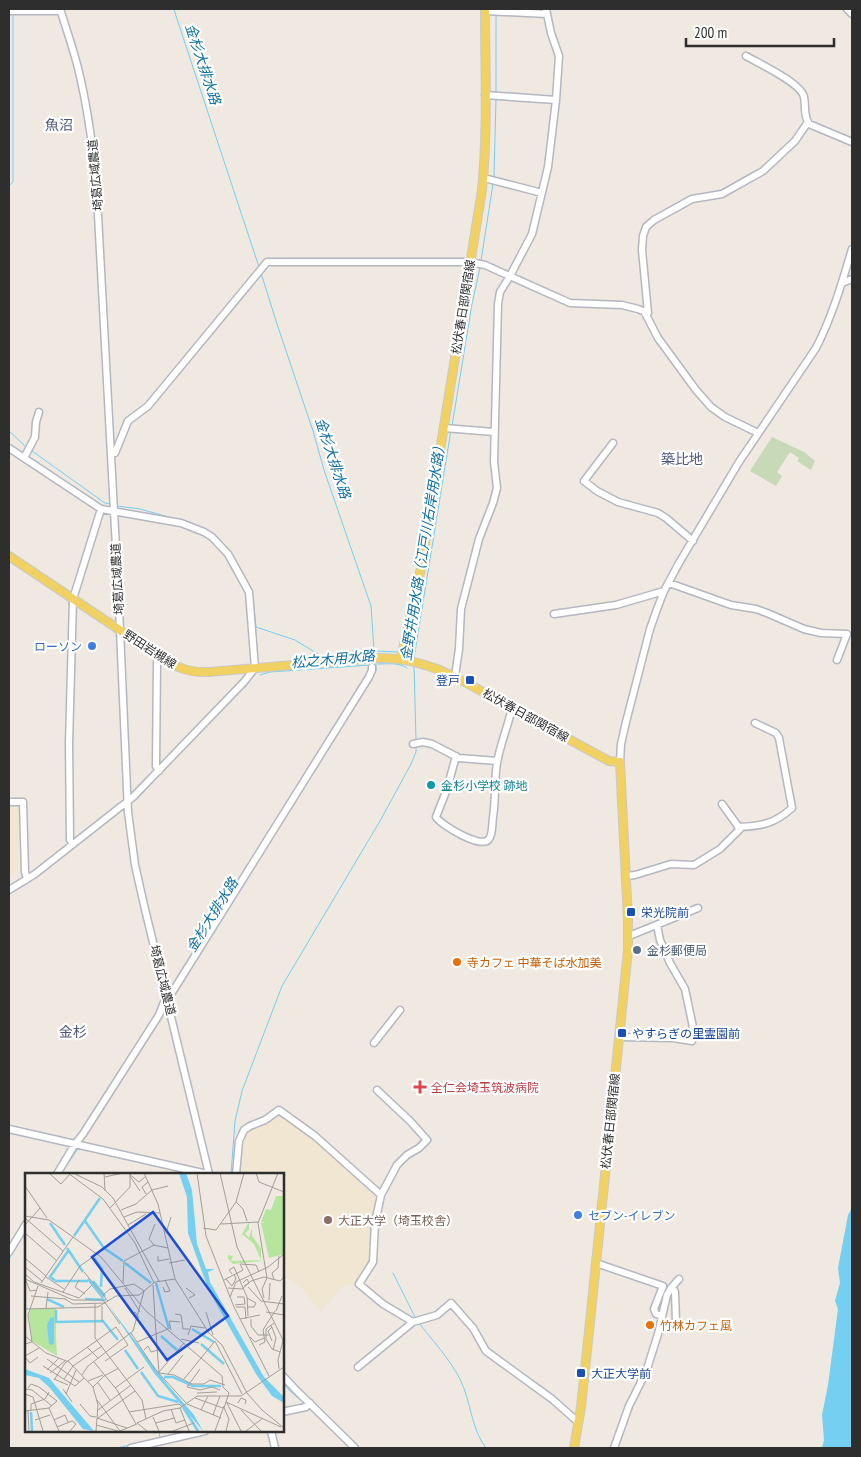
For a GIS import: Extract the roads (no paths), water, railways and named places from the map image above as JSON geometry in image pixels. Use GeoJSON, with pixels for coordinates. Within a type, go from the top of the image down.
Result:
{"type":"FeatureCollection","features":[{"type":"Feature","properties":{"kind":"main road","name":"松伏春日部関宿線"},"geometry":{"type":"LineString","coordinates":[[485,10],[484,178],[418,584],[401,658],[455,676],[609,760],[620,762],[629,936],[590,1322],[574,1448]]}},
{"type":"Feature","properties":{"kind":"main road","name":"野田岩槻線"},"geometry":{"type":"LineString","coordinates":[[9,556],[159,656],[182,669],[196,673],[377,658],[401,658]]}},
{"type":"Feature","properties":{"kind":"street"},"geometry":{"type":"LineString","coordinates":[[847,9],[852,14]]}},
{"type":"Feature","properties":{"kind":"street"},"geometry":{"type":"LineString","coordinates":[[9,11],[60,10]]}},
{"type":"Feature","properties":{"kind":"street","name":"埼葛広域農道"},"geometry":{"type":"LineString","coordinates":[[60,10],[78,65],[90,126],[96,178],[128,812],[136,865],[208,1173]]}},
{"type":"Feature","properties":{"kind":"street"},"geometry":{"type":"LineString","coordinates":[[455,676],[463,598],[479,539],[494,503],[497,488],[494,462],[494,432],[500,292],[532,234],[542,194],[548,167],[559,56],[546,11],[485,10]]}},
{"type":"Feature","properties":{"kind":"street"},"geometry":{"type":"LineString","coordinates":[[746,56],[796,85],[804,96],[805,114],[808,122],[852,142]]}},
{"type":"Feature","properties":{"kind":"street"},"geometry":{"type":"LineString","coordinates":[[485,95],[556,100]]}},
{"type":"Feature","properties":{"kind":"street"},"geometry":{"type":"LineString","coordinates":[[111,454],[116,453],[128,421],[148,406],[267,262],[470,262],[485,265],[570,303],[622,305],[648,313],[642,250],[646,227],[654,220],[692,199],[722,194],[763,171],[795,141],[808,122]]}},
{"type":"Feature","properties":{"kind":"street"},"geometry":{"type":"LineString","coordinates":[[484,178],[542,194]]}},
{"type":"Feature","properties":{"kind":"street"},"geometry":{"type":"LineString","coordinates":[[620,762],[621,744],[650,629],[664,592],[727,481],[810,358],[824,333],[852,249]]}},
{"type":"Feature","properties":{"kind":"street"},"geometry":{"type":"LineString","coordinates":[[842,283],[852,279]]}},
{"type":"Feature","properties":{"kind":"street"},"geometry":{"type":"LineString","coordinates":[[644,311],[658,338],[696,390],[711,407],[725,417],[758,433]]}},
{"type":"Feature","properties":{"kind":"street"},"geometry":{"type":"LineString","coordinates":[[24,458],[34,437],[39,412]]}},
{"type":"Feature","properties":{"kind":"street"},"geometry":{"type":"LineString","coordinates":[[444,428],[494,432]]}},
{"type":"Feature","properties":{"kind":"street"},"geometry":{"type":"LineString","coordinates":[[612,443],[584,481],[610,498],[624,504],[658,513],[693,541]]}},
{"type":"Feature","properties":{"kind":"street"},"geometry":{"type":"LineString","coordinates":[[9,448],[101,509],[181,523],[212,537],[238,570],[249,592],[255,668],[244,682],[128,801],[27,879],[9,890]]}},
{"type":"Feature","properties":{"kind":"street"},"geometry":{"type":"LineString","coordinates":[[73,844],[70,840],[69,743],[73,599],[101,509]]}},
{"type":"Feature","properties":{"kind":"street"},"geometry":{"type":"LineString","coordinates":[[669,583],[731,605],[756,609],[804,629],[821,633],[847,634],[837,660]]}},
{"type":"Feature","properties":{"kind":"street"},"geometry":{"type":"LineString","coordinates":[[554,614],[616,605],[664,592]]}},
{"type":"Feature","properties":{"kind":"street"},"geometry":{"type":"LineString","coordinates":[[158,771],[156,766],[157,661],[159,656]]}},
{"type":"Feature","properties":{"kind":"street"},"geometry":{"type":"LineString","coordinates":[[166,992],[173,991],[369,677],[372,667]]}},
{"type":"Feature","properties":{"kind":"street"},"geometry":{"type":"LineString","coordinates":[[456,756],[448,790],[436,816],[438,820],[458,834],[480,842],[486,842],[490,834],[494,812],[497,761],[512,708]]}},
{"type":"Feature","properties":{"kind":"street"},"geometry":{"type":"LineString","coordinates":[[738,827],[763,825],[777,820],[792,811],[779,738],[776,733],[755,723]]}},
{"type":"Feature","properties":{"kind":"street"},"geometry":{"type":"LineString","coordinates":[[416,743],[432,744],[459,758],[497,761]]}},
{"type":"Feature","properties":{"kind":"street"},"geometry":{"type":"LineString","coordinates":[[9,802],[23,802],[25,872],[27,879]]}},
{"type":"Feature","properties":{"kind":"street"},"geometry":{"type":"LineString","coordinates":[[626,876],[671,864],[694,865],[720,849],[740,829],[722,804]]}},
{"type":"Feature","properties":{"kind":"street"},"geometry":{"type":"LineString","coordinates":[[629,936],[698,908]]}},
{"type":"Feature","properties":{"kind":"street"},"geometry":{"type":"LineString","coordinates":[[619,1038],[673,1038],[692,1041],[693,1027],[685,988],[670,963],[660,940],[657,925]]}},
{"type":"Feature","properties":{"kind":"street"},"geometry":{"type":"LineString","coordinates":[[58,1173],[154,1022],[164,1002],[168,999]]}},
{"type":"Feature","properties":{"kind":"street"},"geometry":{"type":"LineString","coordinates":[[374,1043],[400,1010]]}},
{"type":"Feature","properties":{"kind":"street"},"geometry":{"type":"LineString","coordinates":[[377,1090],[427,1140],[426,1145],[407,1155],[397,1165],[381,1195],[375,1223],[373,1262],[359,1284],[384,1304],[416,1321]]}},
{"type":"Feature","properties":{"kind":"street"},"geometry":{"type":"LineString","coordinates":[[236,1173],[240,1142],[244,1130],[251,1125],[265,1120],[279,1110],[314,1136],[381,1195]]}},
{"type":"Feature","properties":{"kind":"street"},"geometry":{"type":"LineString","coordinates":[[9,1129],[204,1173]]}},
{"type":"Feature","properties":{"kind":"street"},"geometry":{"type":"LineString","coordinates":[[9,1252],[25,1226]]}},
{"type":"Feature","properties":{"kind":"street"},"geometry":{"type":"LineString","coordinates":[[596,1263],[663,1286],[654,1309],[656,1314],[662,1316]]}},
{"type":"Feature","properties":{"kind":"street"},"geometry":{"type":"LineString","coordinates":[[614,1448],[629,1406],[646,1372],[658,1334],[667,1295],[679,1280]]}},
{"type":"Feature","properties":{"kind":"street"},"geometry":{"type":"LineString","coordinates":[[671,1288],[676,1292],[676,1321],[680,1325]]}},
{"type":"Feature","properties":{"kind":"street"},"geometry":{"type":"LineString","coordinates":[[358,1367],[416,1321],[437,1315],[451,1303],[473,1328],[486,1351],[545,1394],[578,1422]]}},
{"type":"Feature","properties":{"kind":"street"},"geometry":{"type":"LineString","coordinates":[[284,1377],[308,1405],[355,1448]]}},
{"type":"Feature","properties":{"kind":"street"},"geometry":{"type":"LineString","coordinates":[[284,1411],[308,1405]]}},
{"type":"Feature","properties":{"kind":"street"},"geometry":{"type":"LineString","coordinates":[[131,1448],[201,1432]]}},
{"type":"Feature","properties":{"kind":"street"},"geometry":{"type":"LineString","coordinates":[[270,1432],[275,1448]]}},
{"type":"Feature","properties":{"kind":"water"},"geometry":{"type":"Polygon","coordinates":[[[852,1208],[852,1448],[822,1448],[824,1440],[822,1415],[838,1309],[835,1301],[840,1283],[838,1268],[848,1215],[852,1208]]]}},
{"type":"Feature","properties":{"kind":"waterway","name":"金杉大排水路"},"geometry":{"type":"LineString","coordinates":[[174,9],[259,267]]}},
{"type":"Feature","properties":{"kind":"waterway"},"geometry":{"type":"LineString","coordinates":[[9,186],[13,182],[13,14]]}},
{"type":"Feature","properties":{"kind":"waterway","name":"金野井用水路（江戸川右岸用水路）"},"geometry":{"type":"LineString","coordinates":[[496,14],[496,92]]}},
{"type":"Feature","properties":{"kind":"waterway","name":"金野井用水路（江戸川右岸用水路）"},"geometry":{"type":"LineString","coordinates":[[494,177],[496,99]]}},
{"type":"Feature","properties":{"kind":"waterway","name":"金野井用水路（江戸川右岸用水路）"},"geometry":{"type":"LineString","coordinates":[[481,261],[493,184]]}},
{"type":"Feature","properties":{"kind":"waterway","name":"金野井用水路（江戸川右岸用水路）"},"geometry":{"type":"LineString","coordinates":[[452,426],[472,304],[480,268]]}},
{"type":"Feature","properties":{"kind":"waterway","name":"金杉大排水路"},"geometry":{"type":"LineString","coordinates":[[261,273],[324,470],[371,606],[374,650]]}},
{"type":"Feature","properties":{"kind":"waterway","name":"金野井用水路（江戸川右岸用水路）"},"geometry":{"type":"LineString","coordinates":[[414,658],[451,430]]}},
{"type":"Feature","properties":{"kind":"waterway"},"geometry":{"type":"LineString","coordinates":[[9,431],[26,447]]}},
{"type":"Feature","properties":{"kind":"waterway"},"geometry":{"type":"LineString","coordinates":[[32,451],[105,503],[111,504]]}},
{"type":"Feature","properties":{"kind":"waterway"},"geometry":{"type":"LineString","coordinates":[[117,506],[140,509],[179,520]]}},
{"type":"Feature","properties":{"kind":"waterway"},"geometry":{"type":"LineString","coordinates":[[253,599],[256,627],[295,640],[321,656],[374,651],[399,652]]}},
{"type":"Feature","properties":{"kind":"waterway"},"geometry":{"type":"LineString","coordinates":[[406,652],[414,653]]}},
{"type":"Feature","properties":{"kind":"waterway","name":"松之木用水路"},"geometry":{"type":"LineString","coordinates":[[377,664],[396,664],[407,668]]}},
{"type":"Feature","properties":{"kind":"waterway","name":"金野井用水路（江戸川右岸用水路）"},"geometry":{"type":"LineString","coordinates":[[414,664],[416,740]]}},
{"type":"Feature","properties":{"kind":"waterway","name":"松之木用水路"},"geometry":{"type":"LineString","coordinates":[[260,675],[270,672],[370,665]]}},
{"type":"Feature","properties":{"kind":"waterway","name":"金杉大排水路"},"geometry":{"type":"LineString","coordinates":[[310,777],[376,671],[376,665]]}},
{"type":"Feature","properties":{"kind":"waterway","name":"金野井用水路（江戸川右岸用水路）"},"geometry":{"type":"LineString","coordinates":[[231,1173],[235,1121],[242,1091],[282,986],[380,821],[411,764],[416,747]]}},
{"type":"Feature","properties":{"kind":"waterway","name":"金杉大排水路"},"geometry":{"type":"LineString","coordinates":[[170,1002],[175,992]]}},
{"type":"Feature","properties":{"kind":"waterway","name":"金杉大排水路"},"geometry":{"type":"LineString","coordinates":[[81,1144],[88,1132]]}},
{"type":"Feature","properties":{"kind":"waterway","name":"金杉大排水路"},"geometry":{"type":"LineString","coordinates":[[62,1173],[79,1147]]}},
{"type":"Feature","properties":{"kind":"waterway","name":"金杉大排水路"},"geometry":{"type":"LineString","coordinates":[[9,1259],[25,1233]]}},
{"type":"Feature","properties":{"kind":"waterway"},"geometry":{"type":"LineString","coordinates":[[393,1273],[416,1319]]}},
{"type":"Feature","properties":{"kind":"waterway"},"geometry":{"type":"LineString","coordinates":[[418,1322],[456,1371],[467,1396],[477,1432],[486,1448]]}},
{"type":"Feature","properties":{"kind":"waterway","name":"金野井用水路（江戸川右岸用水路）"},"geometry":{"type":"LineString","coordinates":[[284,1384],[305,1404]]}},
{"type":"Feature","properties":{"kind":"waterway","name":"金野井用水路（江戸川右岸用水路）"},"geometry":{"type":"LineString","coordinates":[[310,1408],[350,1448]]}},
{"type":"Feature","properties":{"kind":"waterway"},"geometry":{"type":"LineString","coordinates":[[117,1448],[160,1438],[159,1432]]}},
{"type":"Feature","properties":{"kind":"place","name":"ローソン"},"geometry":{"type":"Point","coordinates":[92,646]}},
{"type":"Feature","properties":{"kind":"place","name":"登戸"},"geometry":{"type":"Point","coordinates":[470,680]}},
{"type":"Feature","properties":{"kind":"place","name":"金杉小学校 跡地"},"geometry":{"type":"Point","coordinates":[431,785]}},
{"type":"Feature","properties":{"kind":"place","name":"栄光院前"},"geometry":{"type":"Point","coordinates":[631,912]}},
{"type":"Feature","properties":{"kind":"place","name":"金杉郵便局"},"geometry":{"type":"Point","coordinates":[637,950]}},
{"type":"Feature","properties":{"kind":"place","name":"寺カフェ 中華そば水加美"},"geometry":{"type":"Point","coordinates":[457,962]}},
{"type":"Feature","properties":{"kind":"place","name":"やすらぎの里霊園前"},"geometry":{"type":"Point","coordinates":[622,1033]}},
{"type":"Feature","properties":{"kind":"place","name":"全仁会埼玉筑波病院"},"geometry":{"type":"Point","coordinates":[420,1087]}},
{"type":"Feature","properties":{"kind":"place","name":"セブン-イレブン"},"geometry":{"type":"Point","coordinates":[578,1215]}},
{"type":"Feature","properties":{"kind":"place","name":"大正大学（埼玉校舎）"},"geometry":{"type":"Point","coordinates":[328,1220]}},
{"type":"Feature","properties":{"kind":"place","name":"竹林カフェ風"},"geometry":{"type":"Point","coordinates":[650,1325]}},
{"type":"Feature","properties":{"kind":"place","name":"大正大学前"},"geometry":{"type":"Point","coordinates":[581,1373]}},
{"type":"Feature","properties":{"kind":"district","name":"魚沼"},"geometry":{"type":"Point","coordinates":[59,125]}},
{"type":"Feature","properties":{"kind":"district","name":"築比地"},"geometry":{"type":"Point","coordinates":[682,459]}},
{"type":"Feature","properties":{"kind":"district","name":"金杉"},"geometry":{"type":"Point","coordinates":[73,1032]}}]}
